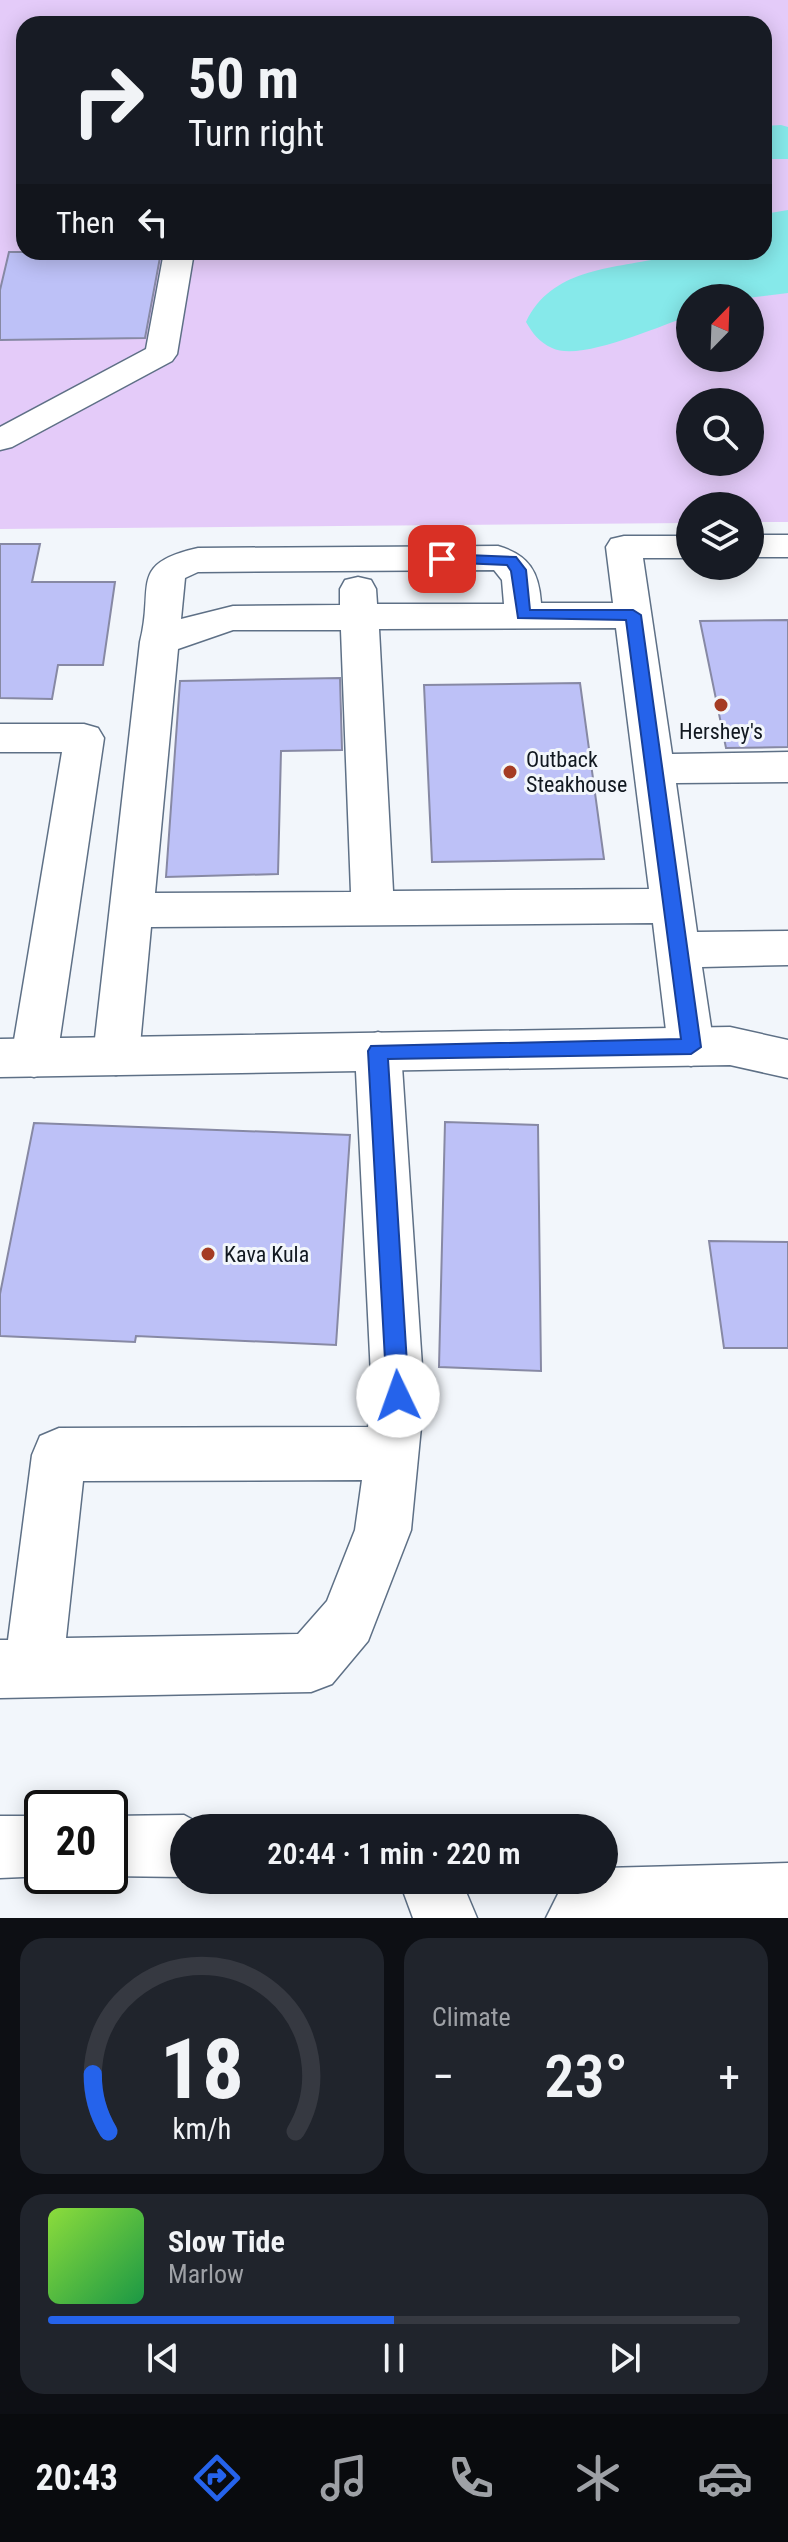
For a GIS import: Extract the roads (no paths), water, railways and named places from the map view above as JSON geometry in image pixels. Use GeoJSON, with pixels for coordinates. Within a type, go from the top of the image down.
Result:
{"type":"FeatureCollection","features":[{"type":"Feature","properties":{"kind":"main road"},"geometry":{"type":"LineString","coordinates":[[0,440],[161,354],[178,260]]}},
{"type":"Feature","properties":{"kind":"main road"},"geometry":{"type":"LineString","coordinates":[[764,546],[788,546]]}},
{"type":"Feature","properties":{"kind":"main road"},"geometry":{"type":"LineString","coordinates":[[676,547],[624,547],[671,906],[679,950],[711,1046]]}},
{"type":"Feature","properties":{"kind":"main road"},"geometry":{"type":"LineString","coordinates":[[116,1056],[134,910],[167,575],[176,565],[198,560],[498,558],[511,561],[518,570],[523,615]]}},
{"type":"Feature","properties":{"kind":"main road"},"geometry":{"type":"LineString","coordinates":[[357,560],[373,910]]}},
{"type":"Feature","properties":{"kind":"main road"},"geometry":{"type":"LineString","coordinates":[[159,642],[192,628],[233,618],[633,615]]}},
{"type":"Feature","properties":{"kind":"main road"},"geometry":{"type":"LineString","coordinates":[[0,738],[84,738],[17,1058],[711,1046],[788,1031]]}},
{"type":"Feature","properties":{"kind":"main road"},"geometry":{"type":"LineString","coordinates":[[654,769],[788,767]]}},
{"type":"Feature","properties":{"kind":"main road"},"geometry":{"type":"LineString","coordinates":[[134,910],[671,906]]}},
{"type":"Feature","properties":{"kind":"main road"},"geometry":{"type":"LineString","coordinates":[[679,950],[788,948]]}},
{"type":"Feature","properties":{"kind":"main road"},"geometry":{"type":"LineString","coordinates":[[711,1046],[788,1059]]}},
{"type":"Feature","properties":{"kind":"main road"},"geometry":{"type":"LineString","coordinates":[[378,1051],[398,1396],[392,1453],[383,1530],[348,1621],[311,1663],[17,1669],[59,1455],[392,1453]]}},
{"type":"Feature","properties":{"kind":"main road"},"geometry":{"type":"LineString","coordinates":[[128,1847],[170,1846]]}},
{"type":"Feature","properties":{"kind":"main road"},"geometry":{"type":"LineString","coordinates":[[0,1847],[24,1847]]}},
{"type":"Feature","properties":{"kind":"main road"},"geometry":{"type":"LineString","coordinates":[[436,1894],[445,1918]]}},
{"type":"Feature","properties":{"kind":"main road"},"geometry":{"type":"LineString","coordinates":[[578,1918],[589,1900],[788,1895]]}},
{"type":"Feature","properties":{"kind":"water"},"geometry":{"type":"Polygon","coordinates":[[[772,126],[788,127],[788,159],[772,159],[772,126]]]}},
{"type":"Feature","properties":{"kind":"water"},"geometry":{"type":"Polygon","coordinates":[[[788,210],[788,293],[764,296],[764,284],[676,284],[676,321],[620,341],[581,350],[552,348],[537,337],[526,322],[550,291],[566,281],[602,269],[650,260],[772,260],[772,213],[788,210]]]}},
{"type":"Feature","properties":{"kind":"place","name":"Hershey's"},"geometry":{"type":"Point","coordinates":[721,705]}},
{"type":"Feature","properties":{"kind":"place","name":"Outback Steakhouse"},"geometry":{"type":"Point","coordinates":[510,772]}},
{"type":"Feature","properties":{"kind":"place","name":"Kava Kula"},"geometry":{"type":"Point","coordinates":[208,1254]}}]}
